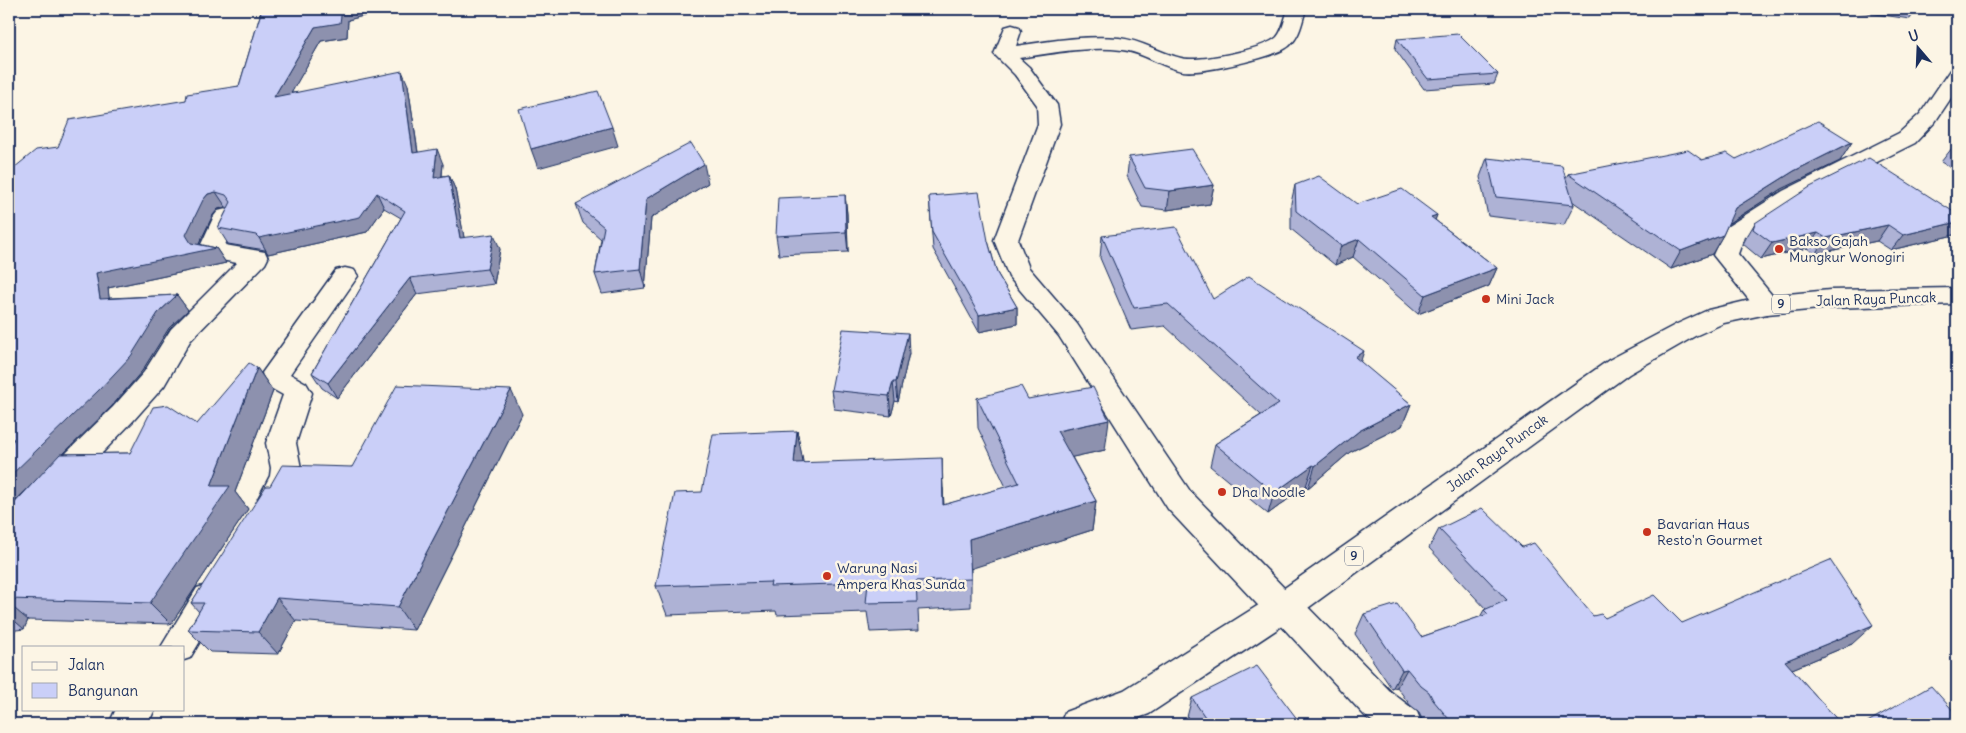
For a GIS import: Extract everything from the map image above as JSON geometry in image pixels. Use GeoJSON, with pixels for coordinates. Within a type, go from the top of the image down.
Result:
{"type":"FeatureCollection","features":[{"type":"Feature","properties":{"kind":"main road"},"geometry":{"type":"LineString","coordinates":[[1297,9],[1285,42],[1235,58],[1196,66],[1183,65],[1124,44],[1008,42],[1022,71],[1047,105],[1048,124],[1006,240],[1018,271],[1068,330],[1179,500],[1378,704],[1404,724]]}},
{"type":"Feature","properties":{"kind":"main road"},"geometry":{"type":"LineString","coordinates":[[1767,305],[1725,255],[1734,234],[1791,196],[1907,138],[1928,118],[1957,74]]}},
{"type":"Feature","properties":{"kind":"main road"},"geometry":{"type":"LineString","coordinates":[[9,529],[123,414],[154,379],[180,335],[256,258],[210,251],[226,216]]}},
{"type":"Feature","properties":{"kind":"main road"},"geometry":{"type":"LineString","coordinates":[[259,521],[280,488],[286,470],[280,449],[298,393],[277,379],[276,373],[345,276]]}},
{"type":"Feature","properties":{"kind":"main road","name":"Jalan Raya Puncak"},"geometry":{"type":"LineString","coordinates":[[1078,724],[1136,702],[1284,607],[1619,367],[1686,330],[1717,316],[1767,305],[1839,299],[1957,296]]}},
{"type":"Feature","properties":{"kind":"main road"},"geometry":{"type":"LineString","coordinates":[[179,646],[226,572]]}},
{"type":"Feature","properties":{"kind":"main road"},"geometry":{"type":"LineString","coordinates":[[126,724],[135,710]]}},
{"type":"Feature","properties":{"kind":"building"},"geometry":{"type":"Polygon","coordinates":[[[262,9],[342,9],[340,23],[315,27],[274,97],[402,71],[413,153],[437,149],[434,178],[449,175],[460,238],[494,234],[487,269],[410,278],[328,383],[312,373],[405,211],[377,193],[360,217],[259,238],[256,235],[218,228],[231,202],[226,195],[216,192],[208,194],[203,200],[186,235],[191,243],[216,248],[96,273],[100,299],[177,295],[158,313],[131,356],[99,390],[9,477],[9,447],[14,439],[9,438],[9,172],[36,150],[58,147],[69,120],[186,100],[187,94],[239,86],[262,9]]]}},
{"type":"Feature","properties":{"kind":"building"},"geometry":{"type":"Polygon","coordinates":[[[1458,34],[1498,74],[1428,79],[1397,39],[1458,34]]]}},
{"type":"Feature","properties":{"kind":"building"},"geometry":{"type":"Polygon","coordinates":[[[598,91],[612,127],[531,149],[519,109],[598,91]]]}},
{"type":"Feature","properties":{"kind":"building"},"geometry":{"type":"Polygon","coordinates":[[[1818,121],[1852,142],[1794,171],[1735,208],[1723,235],[1681,251],[1568,174],[1688,150],[1702,160],[1727,153],[1736,159],[1818,121]]]}},
{"type":"Feature","properties":{"kind":"building"},"geometry":{"type":"Polygon","coordinates":[[[691,143],[704,164],[646,199],[640,269],[595,274],[604,227],[576,204],[691,143]]]}},
{"type":"Feature","properties":{"kind":"building"},"geometry":{"type":"Polygon","coordinates":[[[1192,149],[1214,185],[1170,191],[1145,188],[1129,157],[1192,149]]]}},
{"type":"Feature","properties":{"kind":"building"},"geometry":{"type":"Polygon","coordinates":[[[1487,158],[1562,166],[1574,205],[1496,197],[1487,158]]]}},
{"type":"Feature","properties":{"kind":"building"},"geometry":{"type":"Polygon","coordinates":[[[1869,158],[1957,214],[1957,222],[1903,235],[1888,225],[1826,238],[1818,233],[1772,243],[1753,229],[1755,223],[1810,187],[1869,158]]]}},
{"type":"Feature","properties":{"kind":"building"},"geometry":{"type":"Polygon","coordinates":[[[1319,176],[1357,204],[1402,189],[1437,215],[1431,217],[1497,268],[1425,295],[1359,239],[1341,246],[1296,211],[1295,185],[1319,176]]]}},
{"type":"Feature","properties":{"kind":"building"},"geometry":{"type":"Polygon","coordinates":[[[979,192],[988,241],[997,273],[1017,307],[979,315],[932,232],[929,196],[979,192]]]}},
{"type":"Feature","properties":{"kind":"building"},"geometry":{"type":"Polygon","coordinates":[[[845,195],[846,232],[776,236],[778,198],[845,195]]]}},
{"type":"Feature","properties":{"kind":"building"},"geometry":{"type":"Polygon","coordinates":[[[1176,227],[1213,299],[1249,276],[1364,351],[1355,357],[1411,404],[1359,431],[1315,466],[1313,465],[1274,493],[1215,444],[1279,404],[1168,304],[1134,308],[1102,236],[1176,227]]]}},
{"type":"Feature","properties":{"kind":"building"},"geometry":{"type":"Polygon","coordinates":[[[843,329],[908,333],[896,382],[893,382],[889,396],[831,390],[843,329]]]}},
{"type":"Feature","properties":{"kind":"building"},"geometry":{"type":"Polygon","coordinates":[[[249,363],[257,368],[211,486],[230,486],[150,603],[9,599],[9,509],[60,454],[130,453],[153,407],[168,405],[197,424],[249,363]]]}},
{"type":"Feature","properties":{"kind":"building"},"geometry":{"type":"Polygon","coordinates":[[[397,385],[511,390],[398,607],[277,598],[258,632],[188,630],[204,603],[191,603],[266,486],[270,486],[282,465],[352,467],[397,385]]]}},
{"type":"Feature","properties":{"kind":"building"},"geometry":{"type":"Polygon","coordinates":[[[1021,386],[1028,399],[1093,387],[1109,420],[1057,431],[1096,501],[969,539],[971,579],[916,581],[917,602],[866,603],[868,583],[770,586],[771,582],[656,586],[675,493],[702,492],[713,434],[797,431],[794,463],[942,458],[943,505],[1019,483],[977,398],[1021,386]]]}},
{"type":"Feature","properties":{"kind":"building"},"geometry":{"type":"Polygon","coordinates":[[[1482,508],[1522,547],[1534,543],[1593,616],[1601,614],[1605,618],[1654,595],[1682,623],[1830,560],[1873,625],[1785,661],[1841,724],[1453,724],[1433,700],[1429,692],[1421,686],[1407,669],[1402,670],[1364,614],[1397,604],[1421,637],[1488,614],[1484,610],[1507,600],[1439,529],[1482,508]]]}},
{"type":"Feature","properties":{"kind":"building"},"geometry":{"type":"Polygon","coordinates":[[[1257,666],[1301,724],[1191,724],[1205,717],[1192,698],[1257,666]]]}},
{"type":"Feature","properties":{"kind":"building"},"geometry":{"type":"Polygon","coordinates":[[[1931,686],[1957,715],[1957,724],[1864,724],[1931,686]]]}},
{"type":"Feature","properties":{"kind":"place","name":"Bakso Gajah Mungkur Wonogiri"},"geometry":{"type":"Point","coordinates":[1779,249]}},
{"type":"Feature","properties":{"kind":"place","name":"Mini Jack"},"geometry":{"type":"Point","coordinates":[1486,299]}},
{"type":"Feature","properties":{"kind":"place","name":"Dha Noodle"},"geometry":{"type":"Point","coordinates":[1222,492]}},
{"type":"Feature","properties":{"kind":"place","name":"Bavarian Haus Resto'n Gourmet"},"geometry":{"type":"Point","coordinates":[1647,532]}},
{"type":"Feature","properties":{"kind":"place","name":"Warung Nasi Ampera Khas Sunda"},"geometry":{"type":"Point","coordinates":[827,576]}}]}
